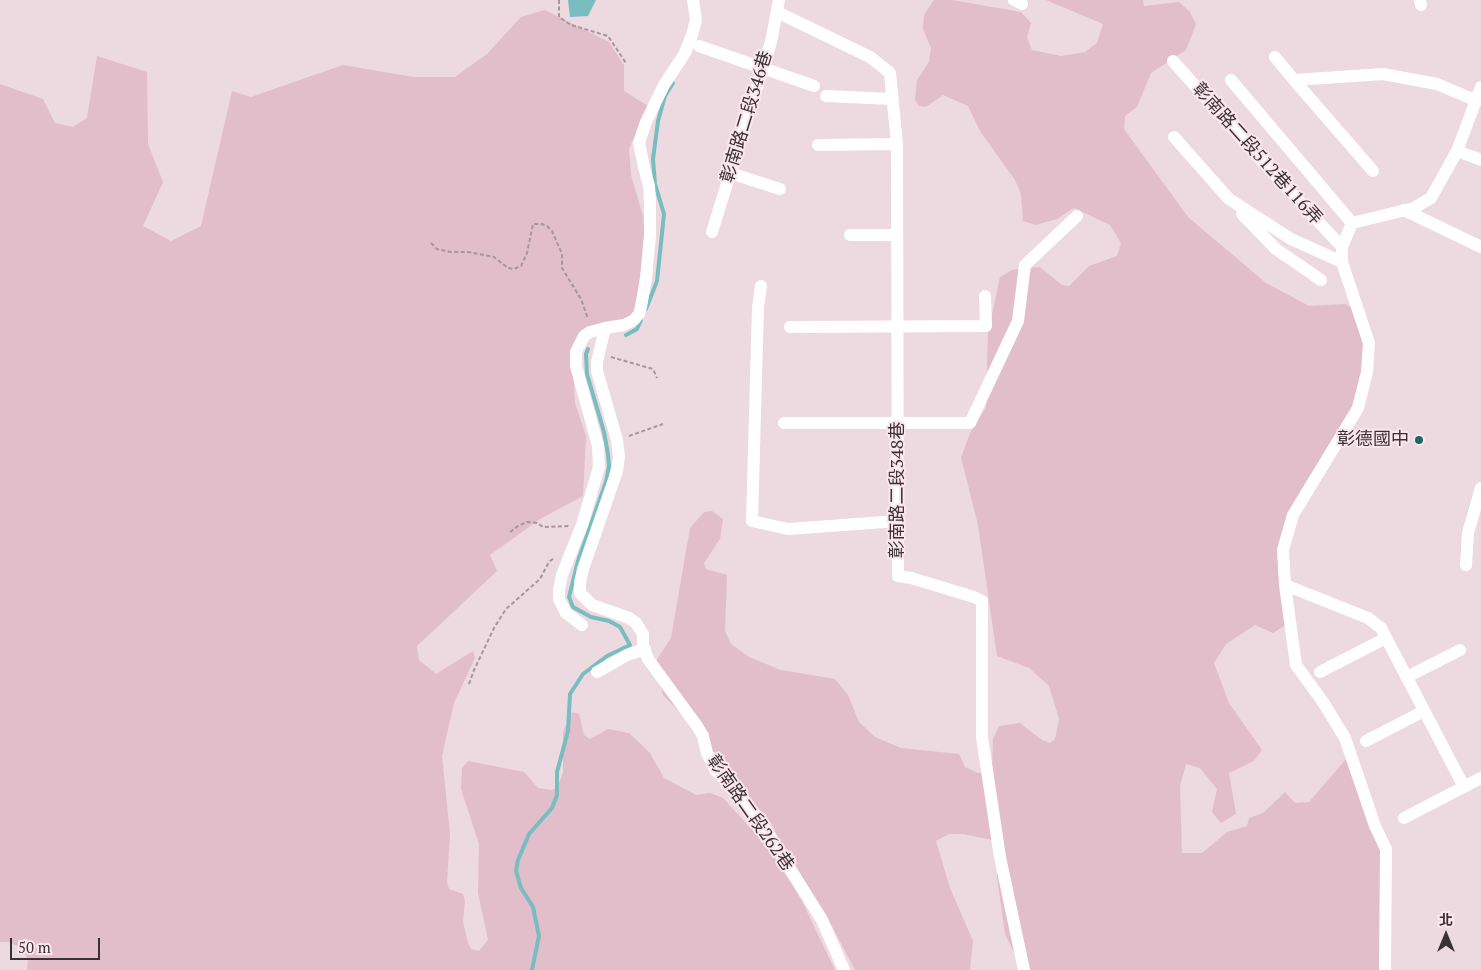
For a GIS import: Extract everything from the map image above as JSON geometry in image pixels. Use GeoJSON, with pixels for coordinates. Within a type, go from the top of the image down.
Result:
{"type":"FeatureCollection","features":[{"type":"Feature","properties":{"kind":"street"},"geometry":{"type":"LineString","coordinates":[[582,625],[566,613],[559,600],[562,575],[582,525],[600,467],[598,446],[576,366],[576,352],[584,336],[590,332],[624,325],[634,320],[639,314],[646,278],[650,235],[650,202],[649,186],[639,143],[649,115],[664,85],[685,53],[692,35],[696,20],[693,0]]}},
{"type":"Feature","properties":{"kind":"street","name":"彰南路二段346巷"},"geometry":{"type":"LineString","coordinates":[[712,232],[771,42],[778,6]]}},
{"type":"Feature","properties":{"kind":"street","name":"彰南路二段348巷"},"geometry":{"type":"LineString","coordinates":[[778,6],[870,57],[890,73],[891,100],[897,144],[898,576],[911,578],[982,601],[982,737],[1000,857],[1024,970]]}},
{"type":"Feature","properties":{"kind":"street"},"geometry":{"type":"LineString","coordinates":[[699,46],[814,86]]}},
{"type":"Feature","properties":{"kind":"street"},"geometry":{"type":"LineString","coordinates":[[1275,57],[1373,171]]}},
{"type":"Feature","properties":{"kind":"street","name":"彰南路二段512巷116弄"},"geometry":{"type":"LineString","coordinates":[[1173,61],[1259,158],[1342,247]]}},
{"type":"Feature","properties":{"kind":"street"},"geometry":{"type":"LineString","coordinates":[[1294,80],[1383,74],[1437,84],[1477,101]]}},
{"type":"Feature","properties":{"kind":"street"},"geometry":{"type":"LineString","coordinates":[[1231,80],[1352,224]]}},
{"type":"Feature","properties":{"kind":"street"},"geometry":{"type":"LineString","coordinates":[[1352,224],[1414,208],[1431,198],[1457,152],[1481,87]]}},
{"type":"Feature","properties":{"kind":"street"},"geometry":{"type":"LineString","coordinates":[[826,96],[891,100]]}},
{"type":"Feature","properties":{"kind":"street"},"geometry":{"type":"LineString","coordinates":[[1174,137],[1276,249],[1321,280]]}},
{"type":"Feature","properties":{"kind":"street"},"geometry":{"type":"LineString","coordinates":[[818,145],[897,144]]}},
{"type":"Feature","properties":{"kind":"street"},"geometry":{"type":"LineString","coordinates":[[1457,152],[1481,160]]}},
{"type":"Feature","properties":{"kind":"street"},"geometry":{"type":"LineString","coordinates":[[730,174],[780,189]]}},
{"type":"Feature","properties":{"kind":"street"},"geometry":{"type":"LineString","coordinates":[[1229,199],[1291,239],[1342,262]]}},
{"type":"Feature","properties":{"kind":"street"},"geometry":{"type":"LineString","coordinates":[[1404,210],[1481,246]]}},
{"type":"Feature","properties":{"kind":"street"},"geometry":{"type":"LineString","coordinates":[[784,423],[970,423],[1018,321],[1026,264],[1078,216]]}},
{"type":"Feature","properties":{"kind":"street"},"geometry":{"type":"LineString","coordinates":[[1352,224],[1342,247],[1342,262],[1369,342],[1367,372],[1358,408],[1294,515],[1283,550],[1285,586],[1296,666],[1323,702],[1346,738],[1375,826],[1386,849],[1385,970]]}},
{"type":"Feature","properties":{"kind":"street"},"geometry":{"type":"LineString","coordinates":[[850,236],[897,236]]}},
{"type":"Feature","properties":{"kind":"street"},"geometry":{"type":"LineString","coordinates":[[761,286],[758,308],[752,521],[788,529],[898,521]]}},
{"type":"Feature","properties":{"kind":"street"},"geometry":{"type":"LineString","coordinates":[[790,327],[986,326],[985,296]]}},
{"type":"Feature","properties":{"kind":"street","name":"彰南路二段262巷"},"geometry":{"type":"LineString","coordinates":[[605,328],[597,371],[617,440],[619,457],[617,471],[584,569],[580,584],[580,594],[592,605],[629,618],[636,624],[643,634],[645,649],[655,670],[697,726],[707,753],[716,770],[741,796],[761,823],[822,920],[844,970]]}},
{"type":"Feature","properties":{"kind":"street"},"geometry":{"type":"LineString","coordinates":[[1466,565],[1468,533],[1481,488]]}},
{"type":"Feature","properties":{"kind":"street"},"geometry":{"type":"LineString","coordinates":[[1285,586],[1368,618],[1381,628],[1464,787]]}},
{"type":"Feature","properties":{"kind":"street"},"geometry":{"type":"LineString","coordinates":[[1320,672],[1386,638]]}},
{"type":"Feature","properties":{"kind":"street"},"geometry":{"type":"LineString","coordinates":[[597,672],[627,655],[645,649]]}},
{"type":"Feature","properties":{"kind":"street"},"geometry":{"type":"LineString","coordinates":[[1407,678],[1460,650]]}},
{"type":"Feature","properties":{"kind":"street"},"geometry":{"type":"LineString","coordinates":[[1366,741],[1424,710]]}},
{"type":"Feature","properties":{"kind":"street"},"geometry":{"type":"LineString","coordinates":[[1404,818],[1481,778]]}},
{"type":"Feature","properties":{"kind":"path"},"geometry":{"type":"LineString","coordinates":[[559,0],[559,17],[571,25],[608,36],[626,63]]}},
{"type":"Feature","properties":{"kind":"path"},"geometry":{"type":"LineString","coordinates":[[431,243],[437,249],[450,252],[468,252],[494,257],[508,268],[514,269],[521,266],[527,253],[533,224],[548,226],[562,254],[562,268],[581,298],[590,332]]}},
{"type":"Feature","properties":{"kind":"path"},"geometry":{"type":"LineString","coordinates":[[599,353],[653,369],[657,378]]}},
{"type":"Feature","properties":{"kind":"path"},"geometry":{"type":"LineString","coordinates":[[617,440],[663,424]]}},
{"type":"Feature","properties":{"kind":"path"},"geometry":{"type":"LineString","coordinates":[[510,532],[527,522],[537,523],[543,527],[582,525]]}},
{"type":"Feature","properties":{"kind":"path"},"geometry":{"type":"LineString","coordinates":[[469,684],[494,628],[506,609],[540,579],[549,562],[555,558]]}},
{"type":"Feature","properties":{"kind":"shaded area"},"geometry":{"type":"Polygon","coordinates":[[[934,0],[952,0],[1021,12],[1031,23],[1027,37],[1032,50],[1061,56],[1085,52],[1097,43],[1103,24],[1046,0],[1143,0],[1144,6],[1179,2],[1190,12],[1196,24],[1186,50],[1151,73],[1137,107],[1125,116],[1124,129],[1188,217],[1266,283],[1309,306],[1345,304],[1358,311],[1365,323],[1365,373],[1356,407],[1298,496],[1281,557],[1290,622],[1273,633],[1255,625],[1226,644],[1214,663],[1229,703],[1262,750],[1254,761],[1229,773],[1236,814],[1221,823],[1212,812],[1217,789],[1200,768],[1186,764],[1180,786],[1182,853],[1202,853],[1227,832],[1247,826],[1249,818],[1263,813],[1285,792],[1295,803],[1309,802],[1347,758],[1387,848],[1388,970],[1023,970],[1005,934],[997,877],[997,841],[963,834],[949,834],[936,841],[950,888],[973,941],[970,970],[855,970],[825,913],[792,867],[771,823],[753,802],[713,772],[694,727],[663,695],[656,661],[671,638],[690,528],[704,512],[712,511],[723,519],[720,539],[704,563],[706,569],[727,575],[725,631],[731,644],[749,657],[781,670],[835,679],[848,695],[859,722],[875,737],[901,748],[959,754],[965,767],[978,773],[987,772],[992,767],[993,739],[999,726],[1020,723],[1042,740],[1050,743],[1055,739],[1059,719],[1049,686],[1029,668],[997,656],[978,525],[961,457],[971,431],[986,407],[988,333],[1000,277],[1012,270],[1040,267],[1062,285],[1069,286],[1089,266],[1117,256],[1121,243],[1110,225],[1074,208],[1057,219],[1036,225],[1023,221],[1021,194],[1015,180],[980,131],[968,106],[943,95],[926,107],[919,106],[915,100],[917,80],[929,62],[931,48],[923,29],[924,15],[934,0]]]}},
{"type":"Feature","properties":{"kind":"shaded area"},"geometry":{"type":"Polygon","coordinates":[[[545,10],[609,42],[624,65],[624,91],[648,106],[629,149],[631,175],[643,216],[646,245],[634,319],[592,333],[573,368],[575,403],[586,436],[583,496],[540,519],[490,555],[497,571],[417,646],[419,660],[436,674],[473,651],[475,658],[454,703],[442,756],[450,834],[447,882],[449,889],[463,894],[465,901],[463,922],[468,943],[471,949],[479,951],[488,940],[478,893],[479,844],[461,789],[462,768],[468,761],[524,772],[538,788],[552,790],[558,786],[563,773],[563,732],[572,712],[579,714],[584,735],[590,739],[608,729],[629,733],[650,753],[664,778],[696,795],[710,793],[723,798],[767,846],[802,901],[835,970],[27,970],[28,959],[21,947],[8,942],[0,942],[0,84],[43,99],[55,123],[73,127],[87,118],[97,56],[147,72],[148,144],[163,182],[143,226],[171,241],[201,226],[232,91],[251,97],[343,65],[413,77],[455,77],[487,54],[521,17],[545,10]]]}},
{"type":"Feature","properties":{"kind":"water"},"geometry":{"type":"Polygon","coordinates":[[[568,0],[596,0],[588,16],[570,17],[568,0]]]}},
{"type":"Feature","properties":{"kind":"waterway"},"geometry":{"type":"LineString","coordinates":[[646,309],[657,281],[664,214],[655,184],[653,159],[658,121],[665,96],[673,83]]}},
{"type":"Feature","properties":{"kind":"waterway"},"geometry":{"type":"LineString","coordinates":[[626,335],[637,329],[641,320]]}},
{"type":"Feature","properties":{"kind":"waterway"},"geometry":{"type":"LineString","coordinates":[[532,970],[539,936],[533,907],[521,888],[516,871],[518,860],[529,834],[552,808],[557,795],[557,772],[568,731],[570,694],[583,674],[607,656],[630,645],[620,627],[609,621],[591,617],[573,607],[569,597],[578,561],[606,482],[609,466],[604,432],[587,374],[586,354],[588,349]]}},
{"type":"Feature","properties":{"kind":"place","name":"彰德國中"},"geometry":{"type":"Point","coordinates":[1419,440]}}]}
